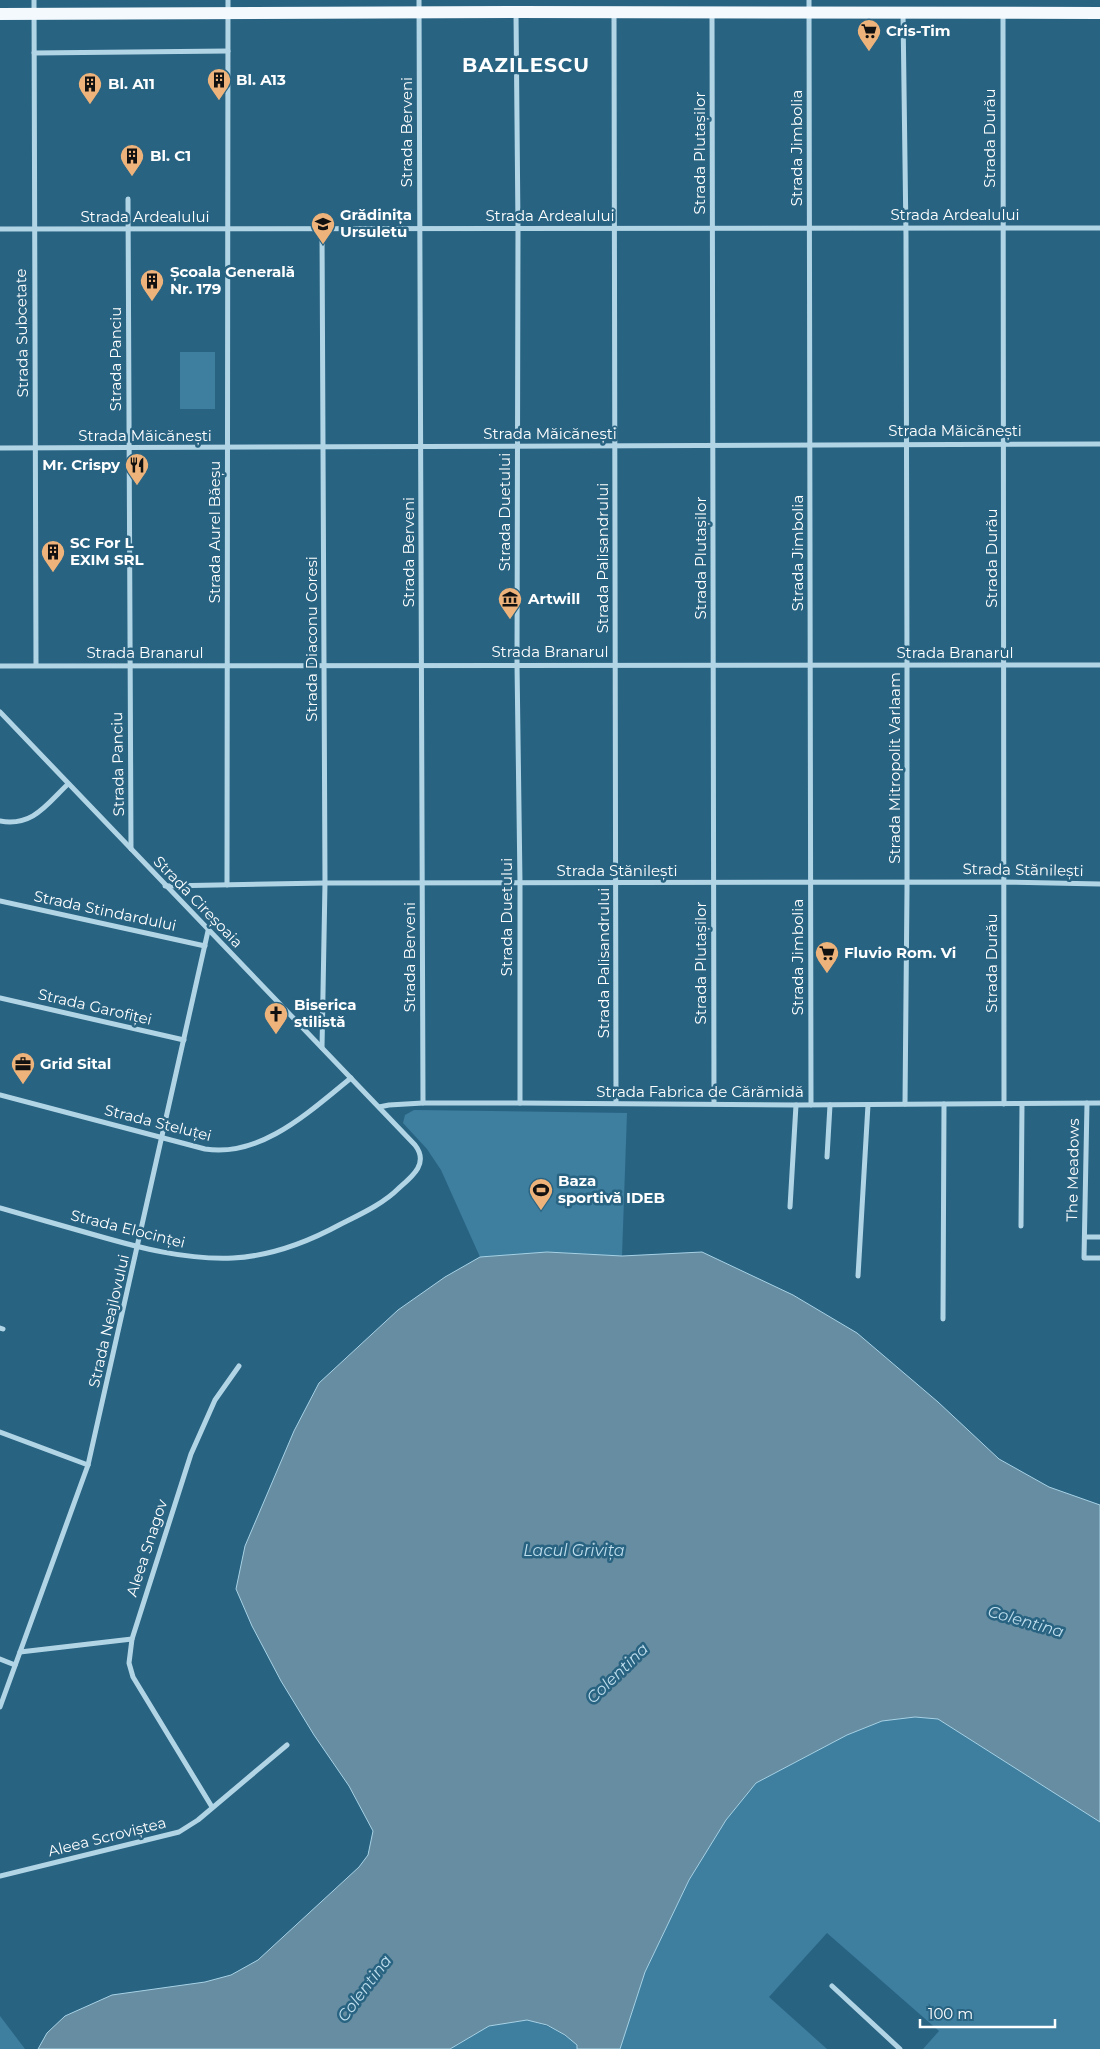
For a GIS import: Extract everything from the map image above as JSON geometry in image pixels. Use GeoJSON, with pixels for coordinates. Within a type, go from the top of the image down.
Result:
{"type":"FeatureCollection","features":[{"type":"Feature","properties":{"kind":"main road"},"geometry":{"type":"LineString","coordinates":[[0,14],[229,14],[419,6],[516,12],[712,12],[809,6],[903,12],[1100,13]]}},
{"type":"Feature","properties":{"kind":"street","name":"Strada Subcetate"},"geometry":{"type":"LineString","coordinates":[[34,0],[36,666]]}},
{"type":"Feature","properties":{"kind":"street","name":"Strada Aurel Băeșu"},"geometry":{"type":"LineString","coordinates":[[227,885],[228,0]]}},
{"type":"Feature","properties":{"kind":"street","name":"Strada Berveni"},"geometry":{"type":"LineString","coordinates":[[419,6],[423,1104]]}},
{"type":"Feature","properties":{"kind":"street","name":"Strada Jimbolia"},"geometry":{"type":"LineString","coordinates":[[809,6],[811,1105]]}},
{"type":"Feature","properties":{"kind":"street","name":"Strada Duetului"},"geometry":{"type":"LineString","coordinates":[[516,12],[520,1103]]}},
{"type":"Feature","properties":{"kind":"street","name":"Strada Palisandrului"},"geometry":{"type":"LineString","coordinates":[[614,12],[616,229],[616,1103]]}},
{"type":"Feature","properties":{"kind":"street","name":"Strada Plutașilor"},"geometry":{"type":"LineString","coordinates":[[712,12],[714,1104]]}},
{"type":"Feature","properties":{"kind":"street","name":"Strada Mitropolit Varlaam"},"geometry":{"type":"LineString","coordinates":[[903,12],[906,228],[908,882],[905,1104]]}},
{"type":"Feature","properties":{"kind":"street","name":"Strada Durău"},"geometry":{"type":"LineString","coordinates":[[1003,13],[1004,1104]]}},
{"type":"Feature","properties":{"kind":"street"},"geometry":{"type":"LineString","coordinates":[[34,53],[228,52]]}},
{"type":"Feature","properties":{"kind":"street","name":"Strada Panciu"},"geometry":{"type":"LineString","coordinates":[[128,198],[131,850]]}},
{"type":"Feature","properties":{"kind":"street","name":"Strada Ardealului"},"geometry":{"type":"LineString","coordinates":[[0,229],[1100,228]]}},
{"type":"Feature","properties":{"kind":"street","name":"Strada Diaconu Coresi"},"geometry":{"type":"LineString","coordinates":[[322,229],[325,665],[325,883],[322,1048]]}},
{"type":"Feature","properties":{"kind":"street","name":"Strada Măicănești"},"geometry":{"type":"LineString","coordinates":[[0,448],[1100,444]]}},
{"type":"Feature","properties":{"kind":"street","name":"Strada Branarul"},"geometry":{"type":"LineString","coordinates":[[0,666],[517,664],[1100,665]]}},
{"type":"Feature","properties":{"kind":"street","name":"Strada Cireșoaia"},"geometry":{"type":"LineString","coordinates":[[0,712],[208,931],[379,1107]]}},
{"type":"Feature","properties":{"kind":"street"},"geometry":{"type":"LineString","coordinates":[[0,821],[19,822],[33,817],[68,784]]}},
{"type":"Feature","properties":{"kind":"street","name":"Strada Stănilești"},"geometry":{"type":"LineString","coordinates":[[165,886],[325,883],[1004,882],[1100,884]]}},
{"type":"Feature","properties":{"kind":"street","name":"Strada Stindardului"},"geometry":{"type":"LineString","coordinates":[[0,901],[205,946]]}},
{"type":"Feature","properties":{"kind":"street","name":"Strada Neajlovului"},"geometry":{"type":"LineString","coordinates":[[0,1707],[88,1466],[208,931]]}},
{"type":"Feature","properties":{"kind":"street","name":"Strada Garofiței"},"geometry":{"type":"LineString","coordinates":[[0,998],[184,1040]]}},
{"type":"Feature","properties":{"kind":"street","name":"Strada Steluței"},"geometry":{"type":"LineString","coordinates":[[0,1095],[217,1151],[242,1148],[288,1126],[350,1078]]}},
{"type":"Feature","properties":{"kind":"street","name":"Strada Fabrica de Cărămidă"},"geometry":{"type":"LineString","coordinates":[[379,1107],[388,1104],[520,1103],[796,1105],[1100,1103]]}},
{"type":"Feature","properties":{"kind":"street","name":"The Meadows"},"geometry":{"type":"LineString","coordinates":[[1086,1103],[1084,1258],[1100,1258]]}},
{"type":"Feature","properties":{"kind":"street"},"geometry":{"type":"LineString","coordinates":[[943,1319],[944,1104]]}},
{"type":"Feature","properties":{"kind":"street"},"geometry":{"type":"LineString","coordinates":[[1021,1226],[1022,1104]]}},
{"type":"Feature","properties":{"kind":"street"},"geometry":{"type":"LineString","coordinates":[[790,1207],[796,1105]]}},
{"type":"Feature","properties":{"kind":"street"},"geometry":{"type":"LineString","coordinates":[[827,1157],[830,1105]]}},
{"type":"Feature","properties":{"kind":"street"},"geometry":{"type":"LineString","coordinates":[[858,1276],[868,1105]]}},
{"type":"Feature","properties":{"kind":"street","name":"Strada Elocinței"},"geometry":{"type":"LineString","coordinates":[[0,1208],[138,1247],[170,1254],[209,1258],[260,1255],[323,1234],[354,1218],[397,1191],[411,1177],[421,1163],[420,1152],[379,1107]]}},
{"type":"Feature","properties":{"kind":"street","name":"The Meadows"},"geometry":{"type":"LineString","coordinates":[[1085,1237],[1100,1237]]}},
{"type":"Feature","properties":{"kind":"street","name":"Aleea Snagov"},"geometry":{"type":"LineString","coordinates":[[132,1639],[191,1454],[215,1400],[239,1366]]}},
{"type":"Feature","properties":{"kind":"street"},"geometry":{"type":"LineString","coordinates":[[0,1432],[88,1466]]}},
{"type":"Feature","properties":{"kind":"street"},"geometry":{"type":"LineString","coordinates":[[20,1652],[132,1639],[129,1663],[133,1677],[212,1807]]}},
{"type":"Feature","properties":{"kind":"street"},"geometry":{"type":"LineString","coordinates":[[0,1660],[15,1665]]}},
{"type":"Feature","properties":{"kind":"street","name":"Aleea Scroviștea"},"geometry":{"type":"LineString","coordinates":[[0,1876],[179,1832],[198,1820],[287,1745]]}},
{"type":"Feature","properties":{"kind":"street"},"geometry":{"type":"LineString","coordinates":[[832,1986],[900,2049]]}},
{"type":"Feature","properties":{"kind":"shaded area"},"geometry":{"type":"Polygon","coordinates":[[[180,352],[215,352],[215,409],[180,409],[180,352]]]}},
{"type":"Feature","properties":{"kind":"shaded area","name":"Baza sportivă IDEB"},"geometry":{"type":"Polygon","coordinates":[[[414,1110],[627,1113],[622,1256],[547,1252],[480,1257],[441,1170],[427,1149],[403,1123],[405,1115],[414,1110]]]}},
{"type":"Feature","properties":{"kind":"shaded area"},"geometry":{"type":"Polygon","coordinates":[[[915,1717],[938,1719],[1100,1822],[1100,2049],[923,2049],[939,2031],[827,1933],[769,1997],[827,2049],[620,2049],[645,1972],[689,1880],[726,1820],[756,1783],[847,1735],[882,1721],[915,1717]]]}},
{"type":"Feature","properties":{"kind":"shaded area"},"geometry":{"type":"Polygon","coordinates":[[[0,2016],[25,2049],[0,2049],[0,2016]]]}},
{"type":"Feature","properties":{"kind":"shaded area"},"geometry":{"type":"Polygon","coordinates":[[[527,2020],[559,2032],[577,2045],[577,2049],[450,2049],[489,2026],[527,2020]]]}},
{"type":"Feature","properties":{"kind":"water","name":"Lacul Grivița"},"geometry":{"type":"Polygon","coordinates":[[[547,1252],[622,1256],[702,1252],[793,1295],[857,1333],[938,1402],[999,1459],[1049,1487],[1100,1505],[1100,1822],[938,1719],[915,1717],[882,1721],[847,1735],[756,1783],[726,1820],[689,1880],[645,1972],[620,2049],[577,2049],[577,2045],[565,2035],[547,2025],[527,2020],[489,2026],[450,2049],[38,2049],[47,2033],[65,2016],[112,1995],[205,1982],[231,1975],[258,1960],[359,1867],[368,1855],[373,1831],[349,1786],[314,1735],[281,1681],[252,1626],[236,1589],[245,1546],[294,1431],[319,1383],[398,1310],[445,1277],[480,1257],[547,1252]]]}},
{"type":"Feature","properties":{"kind":"place","name":"Cris-Tim"},"geometry":{"type":"Point","coordinates":[869,52]}},
{"type":"Feature","properties":{"kind":"place","name":"Bl. A13"},"geometry":{"type":"Point","coordinates":[219,101]}},
{"type":"Feature","properties":{"kind":"place","name":"Bl. A11"},"geometry":{"type":"Point","coordinates":[90,105]}},
{"type":"Feature","properties":{"kind":"place","name":"Bl. C1"},"geometry":{"type":"Point","coordinates":[132,177]}},
{"type":"Feature","properties":{"kind":"place","name":"Grădinița Ursuletu"},"geometry":{"type":"Point","coordinates":[323,245]}},
{"type":"Feature","properties":{"kind":"place","name":"Școala Generală Nr. 179"},"geometry":{"type":"Point","coordinates":[152,302]}},
{"type":"Feature","properties":{"kind":"place","name":"Mr. Crispy"},"geometry":{"type":"Point","coordinates":[137,486]}},
{"type":"Feature","properties":{"kind":"place","name":"SC For L EXIM SRL"},"geometry":{"type":"Point","coordinates":[53,573]}},
{"type":"Feature","properties":{"kind":"place","name":"Artwill"},"geometry":{"type":"Point","coordinates":[510,620]}},
{"type":"Feature","properties":{"kind":"place","name":"Fluvio Rom. Vi"},"geometry":{"type":"Point","coordinates":[827,974]}},
{"type":"Feature","properties":{"kind":"place","name":"Biserica stilistă"},"geometry":{"type":"Point","coordinates":[276,1035]}},
{"type":"Feature","properties":{"kind":"place","name":"Grid Sital"},"geometry":{"type":"Point","coordinates":[23,1085]}},
{"type":"Feature","properties":{"kind":"place","name":"Baza sportivă IDEB"},"geometry":{"type":"Point","coordinates":[541,1211]}},
{"type":"Feature","properties":{"kind":"district","name":"BAZILESCU"},"geometry":{"type":"Point","coordinates":[526,65]}},
{"type":"Feature","properties":{"kind":"water label","name":"Colentina"},"geometry":{"type":"Point","coordinates":[1026,1621]}},
{"type":"Feature","properties":{"kind":"water label","name":"Colentina"},"geometry":{"type":"Point","coordinates":[617,1673]}},
{"type":"Feature","properties":{"kind":"water label","name":"Colentina"},"geometry":{"type":"Point","coordinates":[364,1988]}}]}
